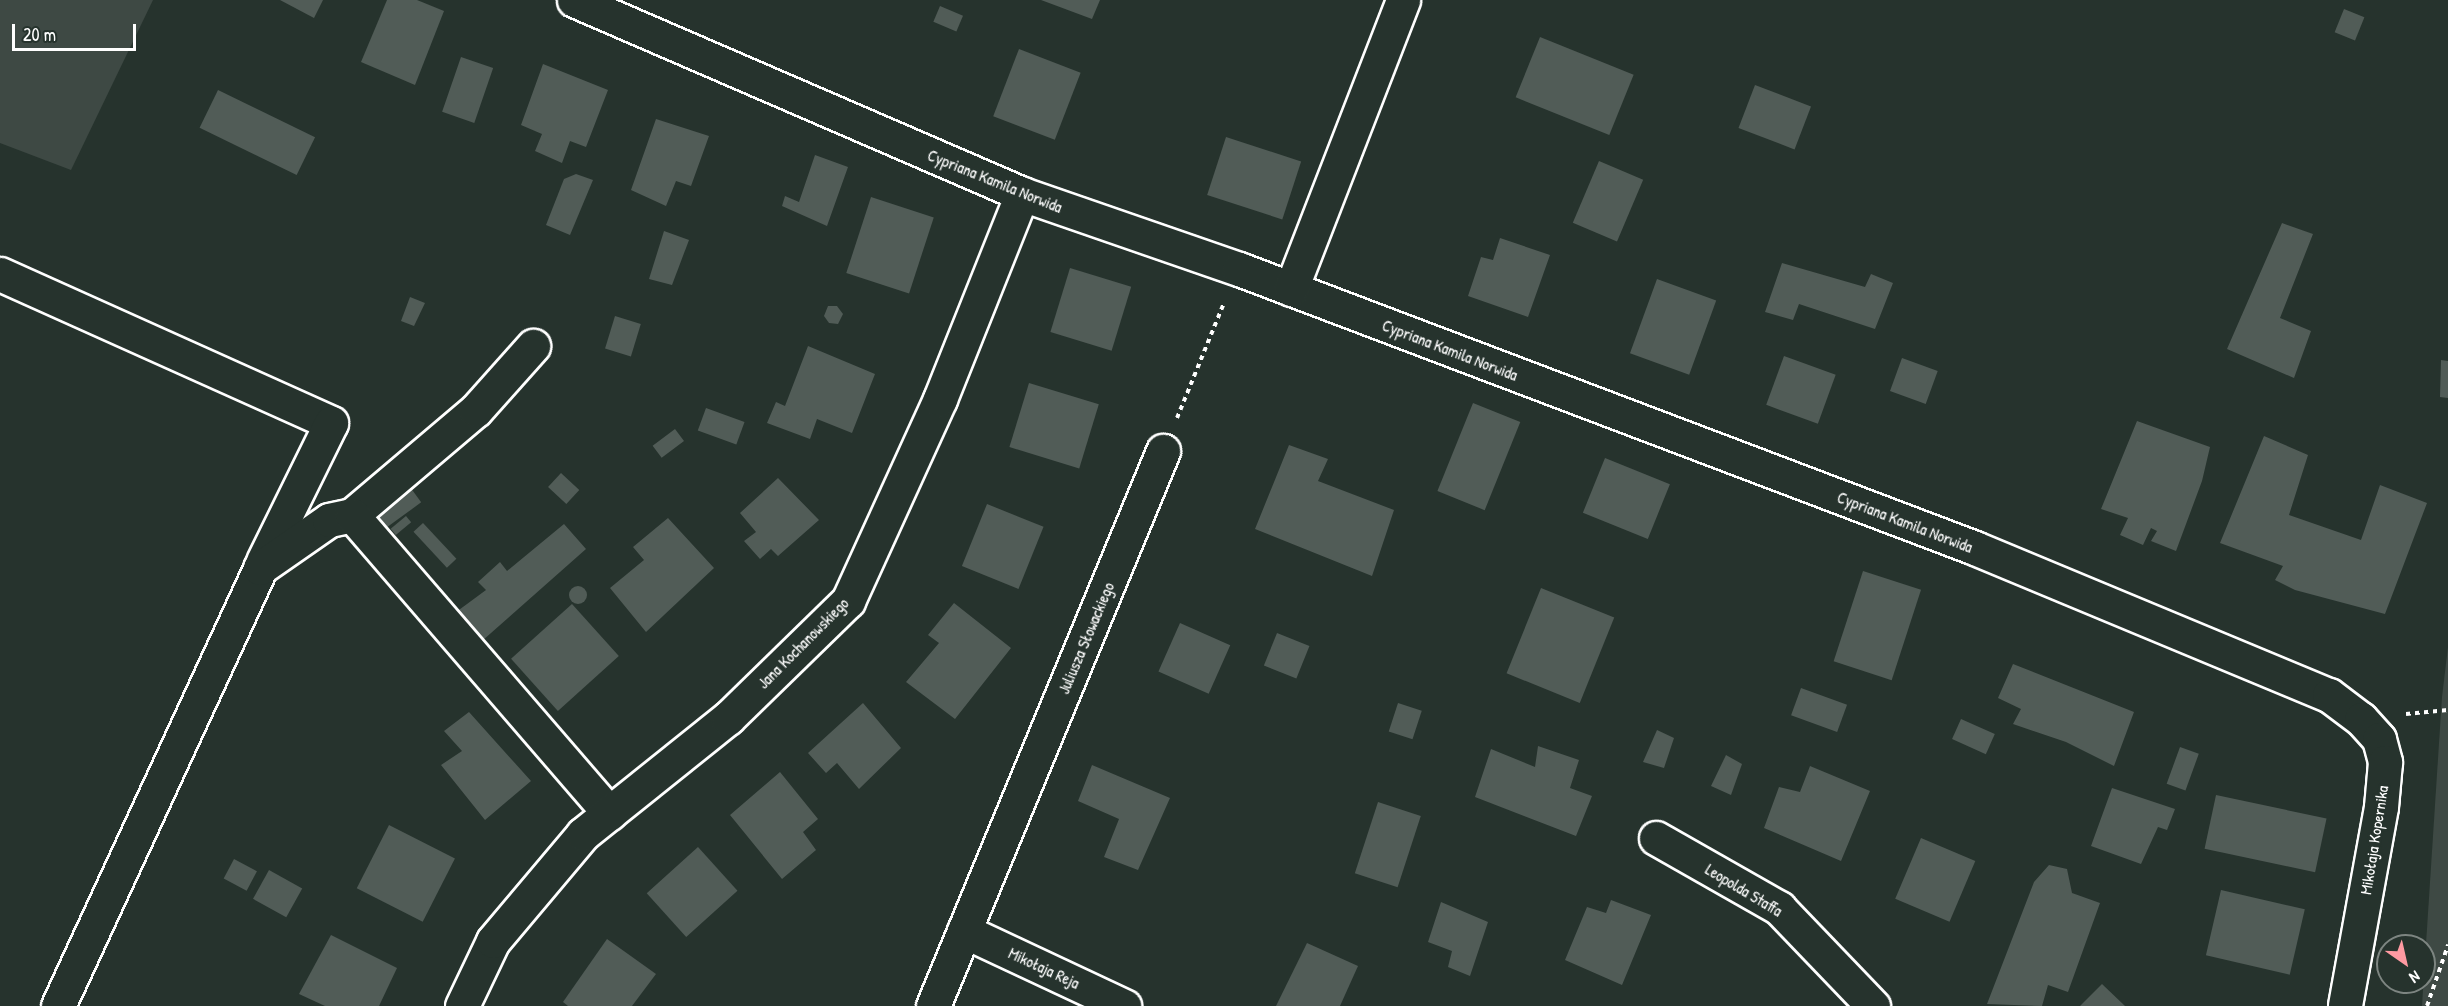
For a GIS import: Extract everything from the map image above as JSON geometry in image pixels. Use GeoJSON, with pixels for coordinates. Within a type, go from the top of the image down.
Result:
{"type":"FeatureCollection","features":[{"type":"Feature","properties":{"kind":"street","name":"Cypriana Kamila Norwida"},"geometry":{"type":"LineString","coordinates":[[574,0],[1022,195],[1239,269],[1975,548],[2329,695]]}},
{"type":"Feature","properties":{"kind":"street"},"geometry":{"type":"LineString","coordinates":[[1291,289],[1403,0]]}},
{"type":"Feature","properties":{"kind":"street","name":"Jana Kochanowskiego"},"geometry":{"type":"LineString","coordinates":[[462,1006],[493,941],[583,834],[728,718],[848,601],[940,399],[1022,195]]}},
{"type":"Feature","properties":{"kind":"street"},"geometry":{"type":"LineString","coordinates":[[0,274],[331,423],[260,568],[58,1006]]}},
{"type":"Feature","properties":{"kind":"street"},"geometry":{"type":"LineString","coordinates":[[260,568],[305,533],[329,520],[352,515],[476,410],[533,346]]}},
{"type":"Feature","properties":{"kind":"street","name":"Juliusza Słowackiego"},"geometry":{"type":"LineString","coordinates":[[933,1006],[1163,451]]}},
{"type":"Feature","properties":{"kind":"street"},"geometry":{"type":"LineString","coordinates":[[352,515],[609,813]]}},
{"type":"Feature","properties":{"kind":"street","name":"Mikołaja Kopernika"},"geometry":{"type":"LineString","coordinates":[[2329,695],[2361,719],[2379,739],[2385,762],[2381,807],[2345,1006]]}},
{"type":"Feature","properties":{"kind":"street","name":"Leopolda Staffa"},"geometry":{"type":"LineString","coordinates":[[1656,838],[1779,908],[1873,1006]]}},
{"type":"Feature","properties":{"kind":"street","name":"Mikołaja Reja"},"geometry":{"type":"LineString","coordinates":[[964,931],[1124,1006]]}},
{"type":"Feature","properties":{"kind":"path"},"geometry":{"type":"LineString","coordinates":[[1163,451],[1239,269]]}},
{"type":"Feature","properties":{"kind":"path"},"geometry":{"type":"LineString","coordinates":[[2427,1006],[2448,945]]}},
{"type":"Feature","properties":{"kind":"shaded area"},"geometry":{"type":"Polygon","coordinates":[[[0,0],[153,0],[71,170],[0,143],[0,0]]]}},
{"type":"Feature","properties":{"kind":"shaded area"},"geometry":{"type":"Polygon","coordinates":[[[2448,647],[2448,1006],[2422,1006],[2423,994],[2436,994],[2436,934],[2427,934],[2442,697],[2448,647]]]}},
{"type":"Feature","properties":{"kind":"building"},"geometry":{"type":"Polygon","coordinates":[[[280,0],[323,0],[314,18],[280,0]]]}},
{"type":"Feature","properties":{"kind":"building"},"geometry":{"type":"Polygon","coordinates":[[[387,0],[417,0],[444,11],[415,85],[361,62],[387,0]]]}},
{"type":"Feature","properties":{"kind":"building"},"geometry":{"type":"Polygon","coordinates":[[[1041,0],[1100,0],[1092,19],[1041,0]]]}},
{"type":"Feature","properties":{"kind":"building"},"geometry":{"type":"Polygon","coordinates":[[[940,6],[963,16],[956,31],[933,22],[940,6]]]}},
{"type":"Feature","properties":{"kind":"building"},"geometry":{"type":"Polygon","coordinates":[[[2344,9],[2364,17],[2355,40],[2335,32],[2344,9]]]}},
{"type":"Feature","properties":{"kind":"building"},"geometry":{"type":"Polygon","coordinates":[[[1540,37],[1634,75],[1609,135],[1516,97],[1540,37]]]}},
{"type":"Feature","properties":{"kind":"building"},"geometry":{"type":"Polygon","coordinates":[[[1019,49],[1081,73],[1055,140],[993,116],[1019,49]]]}},
{"type":"Feature","properties":{"kind":"building"},"geometry":{"type":"Polygon","coordinates":[[[461,57],[493,68],[474,123],[442,112],[461,57]]]}},
{"type":"Feature","properties":{"kind":"building"},"geometry":{"type":"Polygon","coordinates":[[[543,64],[608,90],[586,147],[570,141],[562,163],[535,151],[542,134],[521,125],[543,64]]]}},
{"type":"Feature","properties":{"kind":"building"},"geometry":{"type":"Polygon","coordinates":[[[1755,85],[1811,107],[1795,149],[1739,128],[1755,85]]]}},
{"type":"Feature","properties":{"kind":"building"},"geometry":{"type":"Polygon","coordinates":[[[218,90],[315,137],[297,175],[200,128],[218,90]]]}},
{"type":"Feature","properties":{"kind":"building"},"geometry":{"type":"Polygon","coordinates":[[[656,119],[709,136],[691,186],[676,181],[666,206],[631,190],[656,119]]]}},
{"type":"Feature","properties":{"kind":"building"},"geometry":{"type":"Polygon","coordinates":[[[1226,137],[1301,161],[1282,219],[1207,195],[1226,137]]]}},
{"type":"Feature","properties":{"kind":"building"},"geometry":{"type":"Polygon","coordinates":[[[815,155],[848,167],[827,226],[782,206],[785,196],[799,202],[815,155]]]}},
{"type":"Feature","properties":{"kind":"building"},"geometry":{"type":"Polygon","coordinates":[[[1599,161],[1643,180],[1617,241],[1573,223],[1599,161]]]}},
{"type":"Feature","properties":{"kind":"building"},"geometry":{"type":"Polygon","coordinates":[[[576,174],[593,180],[570,235],[546,225],[564,179],[576,174]]]}},
{"type":"Feature","properties":{"kind":"building"},"geometry":{"type":"Polygon","coordinates":[[[871,197],[934,217],[909,293],[846,273],[871,197]]]}},
{"type":"Feature","properties":{"kind":"building"},"geometry":{"type":"Polygon","coordinates":[[[2282,223],[2313,234],[2280,318],[2311,331],[2294,378],[2227,349],[2282,223]]]}},
{"type":"Feature","properties":{"kind":"building"},"geometry":{"type":"Polygon","coordinates":[[[664,231],[689,240],[672,285],[649,279],[664,231]]]}},
{"type":"Feature","properties":{"kind":"building"},"geometry":{"type":"Polygon","coordinates":[[[1500,238],[1550,255],[1528,317],[1468,296],[1481,257],[1493,260],[1500,238]]]}},
{"type":"Feature","properties":{"kind":"building"},"geometry":{"type":"Polygon","coordinates":[[[1782,263],[1865,287],[1871,274],[1893,283],[1875,329],[1799,304],[1793,320],[1765,312],[1782,263]]]}},
{"type":"Feature","properties":{"kind":"building"},"geometry":{"type":"Polygon","coordinates":[[[1070,268],[1131,287],[1112,351],[1050,332],[1070,268]]]}},
{"type":"Feature","properties":{"kind":"building"},"geometry":{"type":"Polygon","coordinates":[[[1657,279],[1716,301],[1689,375],[1630,353],[1657,279]]]}},
{"type":"Feature","properties":{"kind":"building"},"geometry":{"type":"Polygon","coordinates":[[[410,297],[425,303],[414,326],[401,321],[410,297]]]}},
{"type":"Feature","properties":{"kind":"building"},"geometry":{"type":"Polygon","coordinates":[[[828,306],[837,306],[843,314],[838,324],[829,323],[824,316],[828,306]]]}},
{"type":"Feature","properties":{"kind":"building"},"geometry":{"type":"Polygon","coordinates":[[[615,316],[641,324],[631,356],[605,349],[615,316]]]}},
{"type":"Feature","properties":{"kind":"building"},"geometry":{"type":"Polygon","coordinates":[[[808,346],[875,374],[852,433],[817,419],[810,439],[767,423],[776,402],[785,406],[808,346]]]}},
{"type":"Feature","properties":{"kind":"building"},"geometry":{"type":"Polygon","coordinates":[[[1784,356],[1836,375],[1818,424],[1766,405],[1784,356]]]}},
{"type":"Feature","properties":{"kind":"building"},"geometry":{"type":"Polygon","coordinates":[[[1902,358],[1938,371],[1926,404],[1890,391],[1902,358]]]}},
{"type":"Feature","properties":{"kind":"building"},"geometry":{"type":"Polygon","coordinates":[[[2441,360],[2448,361],[2448,398],[2440,397],[2441,360]]]}},
{"type":"Feature","properties":{"kind":"building"},"geometry":{"type":"Polygon","coordinates":[[[1029,383],[1099,404],[1079,468],[1009,447],[1029,383]]]}},
{"type":"Feature","properties":{"kind":"building"},"geometry":{"type":"Polygon","coordinates":[[[1473,403],[1520,422],[1485,510],[1437,491],[1473,403]]]}},
{"type":"Feature","properties":{"kind":"building"},"geometry":{"type":"Polygon","coordinates":[[[706,408],[745,422],[736,445],[698,431],[706,408]]]}},
{"type":"Feature","properties":{"kind":"building"},"geometry":{"type":"Polygon","coordinates":[[[2137,421],[2210,447],[2202,481],[2176,551],[2151,541],[2157,531],[2151,528],[2143,545],[2120,535],[2128,518],[2101,509],[2137,421]]]}},
{"type":"Feature","properties":{"kind":"building"},"geometry":{"type":"Polygon","coordinates":[[[675,429],[684,441],[662,458],[653,446],[675,429]]]}},
{"type":"Feature","properties":{"kind":"building"},"geometry":{"type":"Polygon","coordinates":[[[2264,436],[2308,455],[2289,515],[2361,540],[2380,485],[2427,503],[2385,614],[2295,590],[2275,580],[2283,566],[2220,543],[2264,436]]]}},
{"type":"Feature","properties":{"kind":"building"},"geometry":{"type":"Polygon","coordinates":[[[1289,445],[1328,459],[1318,481],[1394,510],[1372,576],[1255,529],[1289,445]]]}},
{"type":"Feature","properties":{"kind":"building"},"geometry":{"type":"Polygon","coordinates":[[[1605,458],[1670,484],[1648,539],[1583,513],[1605,458]]]}},
{"type":"Feature","properties":{"kind":"building"},"geometry":{"type":"Polygon","coordinates":[[[561,473],[579,490],[566,504],[548,487],[561,473]]]}},
{"type":"Feature","properties":{"kind":"building"},"geometry":{"type":"Polygon","coordinates":[[[778,478],[819,520],[778,556],[771,549],[760,559],[744,541],[756,532],[740,513],[778,478]]]}},
{"type":"Feature","properties":{"kind":"building"},"geometry":{"type":"Polygon","coordinates":[[[410,487],[421,502],[378,534],[367,518],[410,487]]]}},
{"type":"Feature","properties":{"kind":"building"},"geometry":{"type":"Polygon","coordinates":[[[987,504],[1044,527],[1018,589],[962,566],[987,504]]]}},
{"type":"Feature","properties":{"kind":"building"},"geometry":{"type":"Polygon","coordinates":[[[406,516],[411,522],[396,535],[391,529],[406,516]]]}},
{"type":"Feature","properties":{"kind":"building"},"geometry":{"type":"Polygon","coordinates":[[[668,518],[714,568],[646,632],[610,588],[644,560],[633,547],[668,518]]]}},
{"type":"Feature","properties":{"kind":"building"},"geometry":{"type":"Polygon","coordinates":[[[423,523],[456,559],[447,568],[413,532],[423,523]]]}},
{"type":"Feature","properties":{"kind":"building"},"geometry":{"type":"Polygon","coordinates":[[[564,524],[586,549],[474,648],[448,618],[486,590],[478,582],[500,562],[507,571],[564,524]]]}},
{"type":"Feature","properties":{"kind":"building"},"geometry":{"type":"Polygon","coordinates":[[[1863,571],[1921,590],[1892,680],[1834,661],[1863,571]]]}},
{"type":"Feature","properties":{"kind":"building"},"geometry":{"type":"Polygon","coordinates":[[[578,586],[584,589],[587,595],[584,601],[578,604],[572,601],[569,595],[572,589],[578,586]]]}},
{"type":"Feature","properties":{"kind":"building"},"geometry":{"type":"Polygon","coordinates":[[[1541,588],[1614,618],[1580,703],[1507,673],[1541,588]]]}},
{"type":"Feature","properties":{"kind":"building"},"geometry":{"type":"Polygon","coordinates":[[[954,603],[1011,648],[955,719],[906,682],[939,643],[928,635],[954,603]]]}},
{"type":"Feature","properties":{"kind":"building"},"geometry":{"type":"Polygon","coordinates":[[[572,604],[619,656],[558,711],[511,659],[572,604]]]}},
{"type":"Feature","properties":{"kind":"building"},"geometry":{"type":"Polygon","coordinates":[[[1180,623],[1230,645],[1209,694],[1158,671],[1180,623]]]}},
{"type":"Feature","properties":{"kind":"building"},"geometry":{"type":"Polygon","coordinates":[[[1277,633],[1309,646],[1296,679],[1264,665],[1277,633]]]}},
{"type":"Feature","properties":{"kind":"building"},"geometry":{"type":"Polygon","coordinates":[[[2013,664],[2134,712],[2114,766],[2066,742],[2013,724],[2021,709],[1998,698],[2013,664]]]}},
{"type":"Feature","properties":{"kind":"building"},"geometry":{"type":"Polygon","coordinates":[[[1801,688],[1847,705],[1837,732],[1791,715],[1801,688]]]}},
{"type":"Feature","properties":{"kind":"building"},"geometry":{"type":"Polygon","coordinates":[[[863,703],[901,748],[859,789],[837,763],[826,773],[808,753],[863,703]]]}},
{"type":"Feature","properties":{"kind":"building"},"geometry":{"type":"Polygon","coordinates":[[[1398,703],[1422,711],[1413,739],[1389,732],[1398,703]]]}},
{"type":"Feature","properties":{"kind":"building"},"geometry":{"type":"Polygon","coordinates":[[[469,712],[531,781],[485,820],[441,765],[462,751],[444,731],[469,712]]]}},
{"type":"Feature","properties":{"kind":"building"},"geometry":{"type":"Polygon","coordinates":[[[1961,719],[1995,734],[1986,754],[1952,739],[1961,719]]]}},
{"type":"Feature","properties":{"kind":"building"},"geometry":{"type":"Polygon","coordinates":[[[1657,730],[1674,738],[1664,768],[1643,762],[1657,730]]]}},
{"type":"Feature","properties":{"kind":"building"},"geometry":{"type":"Polygon","coordinates":[[[1538,746],[1579,760],[1570,788],[1592,796],[1576,836],[1475,797],[1491,749],[1535,767],[1538,746]]]}},
{"type":"Feature","properties":{"kind":"building"},"geometry":{"type":"Polygon","coordinates":[[[2180,747],[2199,754],[2185,790],[2167,784],[2180,747]]]}},
{"type":"Feature","properties":{"kind":"building"},"geometry":{"type":"Polygon","coordinates":[[[1726,755],[1742,764],[1731,795],[1711,786],[1726,755]]]}},
{"type":"Feature","properties":{"kind":"building"},"geometry":{"type":"Polygon","coordinates":[[[1092,765],[1170,798],[1138,870],[1104,857],[1119,819],[1078,801],[1092,765]]]}},
{"type":"Feature","properties":{"kind":"building"},"geometry":{"type":"Polygon","coordinates":[[[1810,766],[1870,791],[1841,861],[1764,828],[1779,787],[1800,792],[1810,766]]]}},
{"type":"Feature","properties":{"kind":"building"},"geometry":{"type":"Polygon","coordinates":[[[780,772],[818,819],[803,832],[816,850],[782,879],[730,815],[780,772]]]}},
{"type":"Feature","properties":{"kind":"building"},"geometry":{"type":"Polygon","coordinates":[[[2112,788],[2175,809],[2167,830],[2158,827],[2141,864],[2091,846],[2112,788]]]}},
{"type":"Feature","properties":{"kind":"building"},"geometry":{"type":"Polygon","coordinates":[[[2216,795],[2327,818],[2315,872],[2205,849],[2216,795]]]}},
{"type":"Feature","properties":{"kind":"building"},"geometry":{"type":"Polygon","coordinates":[[[1378,802],[1421,816],[1398,887],[1355,873],[1378,802]]]}},
{"type":"Feature","properties":{"kind":"building"},"geometry":{"type":"Polygon","coordinates":[[[389,825],[455,859],[423,922],[357,888],[389,825]]]}},
{"type":"Feature","properties":{"kind":"building"},"geometry":{"type":"Polygon","coordinates":[[[1921,838],[1975,861],[1950,922],[1895,899],[1921,838]]]}},
{"type":"Feature","properties":{"kind":"building"},"geometry":{"type":"Polygon","coordinates":[[[698,847],[737,891],[686,937],[647,893],[698,847]]]}},
{"type":"Feature","properties":{"kind":"building"},"geometry":{"type":"Polygon","coordinates":[[[234,859],[257,871],[247,891],[224,878],[234,859]]]}},
{"type":"Feature","properties":{"kind":"building"},"geometry":{"type":"Polygon","coordinates":[[[2049,865],[2067,869],[2072,893],[2100,903],[2068,992],[2048,985],[2042,1006],[1987,1004],[2034,882],[2049,865]]]}},
{"type":"Feature","properties":{"kind":"building"},"geometry":{"type":"Polygon","coordinates":[[[269,870],[302,888],[286,917],[253,899],[269,870]]]}},
{"type":"Feature","properties":{"kind":"building"},"geometry":{"type":"Polygon","coordinates":[[[2221,890],[2305,909],[2290,975],[2206,955],[2221,890]]]}},
{"type":"Feature","properties":{"kind":"building"},"geometry":{"type":"Polygon","coordinates":[[[1611,900],[1651,915],[1622,985],[1565,960],[1587,907],[1606,913],[1611,900]]]}},
{"type":"Feature","properties":{"kind":"building"},"geometry":{"type":"Polygon","coordinates":[[[1441,902],[1488,922],[1470,976],[1448,967],[1452,951],[1428,942],[1441,902]]]}},
{"type":"Feature","properties":{"kind":"building"},"geometry":{"type":"Polygon","coordinates":[[[331,935],[397,968],[379,1006],[325,1006],[299,994],[331,935]]]}},
{"type":"Feature","properties":{"kind":"building"},"geometry":{"type":"Polygon","coordinates":[[[607,939],[656,974],[632,1006],[568,1006],[563,1002],[607,939]]]}},
{"type":"Feature","properties":{"kind":"building"},"geometry":{"type":"Polygon","coordinates":[[[1307,943],[1358,966],[1340,1006],[1276,1006],[1307,943]]]}},
{"type":"Feature","properties":{"kind":"building"},"geometry":{"type":"Polygon","coordinates":[[[2102,984],[2125,1006],[2080,1006],[2102,984]]]}}]}
